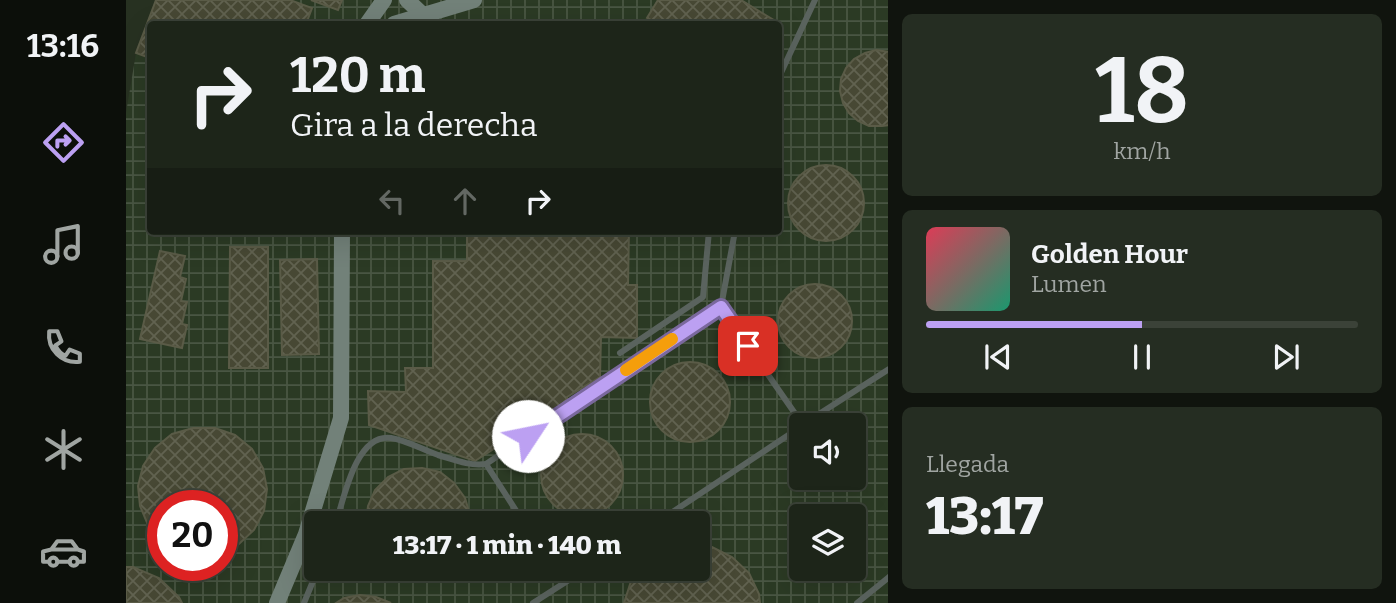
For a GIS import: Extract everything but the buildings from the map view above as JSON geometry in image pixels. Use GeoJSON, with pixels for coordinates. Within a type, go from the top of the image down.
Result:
{"type":"FeatureCollection","features":[{"type":"Feature","properties":{"kind":"street"},"geometry":{"type":"LineString","coordinates":[[369,21],[384,0]]}},
{"type":"Feature","properties":{"kind":"street"},"geometry":{"type":"LineString","coordinates":[[407,0],[422,15]]}},
{"type":"Feature","properties":{"kind":"street"},"geometry":{"type":"LineString","coordinates":[[403,21],[474,0]]}},
{"type":"Feature","properties":{"kind":"street"},"geometry":{"type":"LineString","coordinates":[[277,603],[306,534],[341,418],[342,235]]}},
{"type":"Feature","properties":{"kind":"lane"},"geometry":{"type":"LineString","coordinates":[[782,71],[815,0]]}},
{"type":"Feature","properties":{"kind":"lane"},"geometry":{"type":"LineString","coordinates":[[620,353],[703,297],[709,235]]}},
{"type":"Feature","properties":{"kind":"lane"},"geometry":{"type":"LineString","coordinates":[[734,235],[721,307],[794,413]]}},
{"type":"Feature","properties":{"kind":"lane"},"geometry":{"type":"LineString","coordinates":[[340,511],[358,459],[366,446],[377,439],[391,438],[471,466],[486,464],[721,307]]}},
{"type":"Feature","properties":{"kind":"lane"},"geometry":{"type":"LineString","coordinates":[[820,413],[888,369]]}},
{"type":"Feature","properties":{"kind":"lane"},"geometry":{"type":"LineString","coordinates":[[674,511],[789,434]]}},
{"type":"Feature","properties":{"kind":"lane"},"geometry":{"type":"LineString","coordinates":[[486,464],[516,511]]}},
{"type":"Feature","properties":{"kind":"lane"},"geometry":{"type":"LineString","coordinates":[[857,603],[888,577]]}},
{"type":"Feature","properties":{"kind":"lane"},"geometry":{"type":"LineString","coordinates":[[303,603],[313,581]]}},
{"type":"Feature","properties":{"kind":"lane"},"geometry":{"type":"LineString","coordinates":[[533,603],[566,581]]}},
{"type":"Feature","properties":{"kind":"shaded area"},"geometry":{"type":"Polygon","coordinates":[[[156,0],[888,0],[888,603],[126,603],[126,113],[136,53],[147,24],[147,235],[782,235],[782,21],[148,21],[156,0]]]}},
{"type":"Feature","properties":{"kind":"slow traffic"},"geometry":{"type":"LineString","coordinates":[[626,370],[672,339]]}},
{"type":"Feature","properties":{"kind":"route"},"geometry":{"type":"LineString","coordinates":[[528,436],[721,307],[748,346]]}}]}
